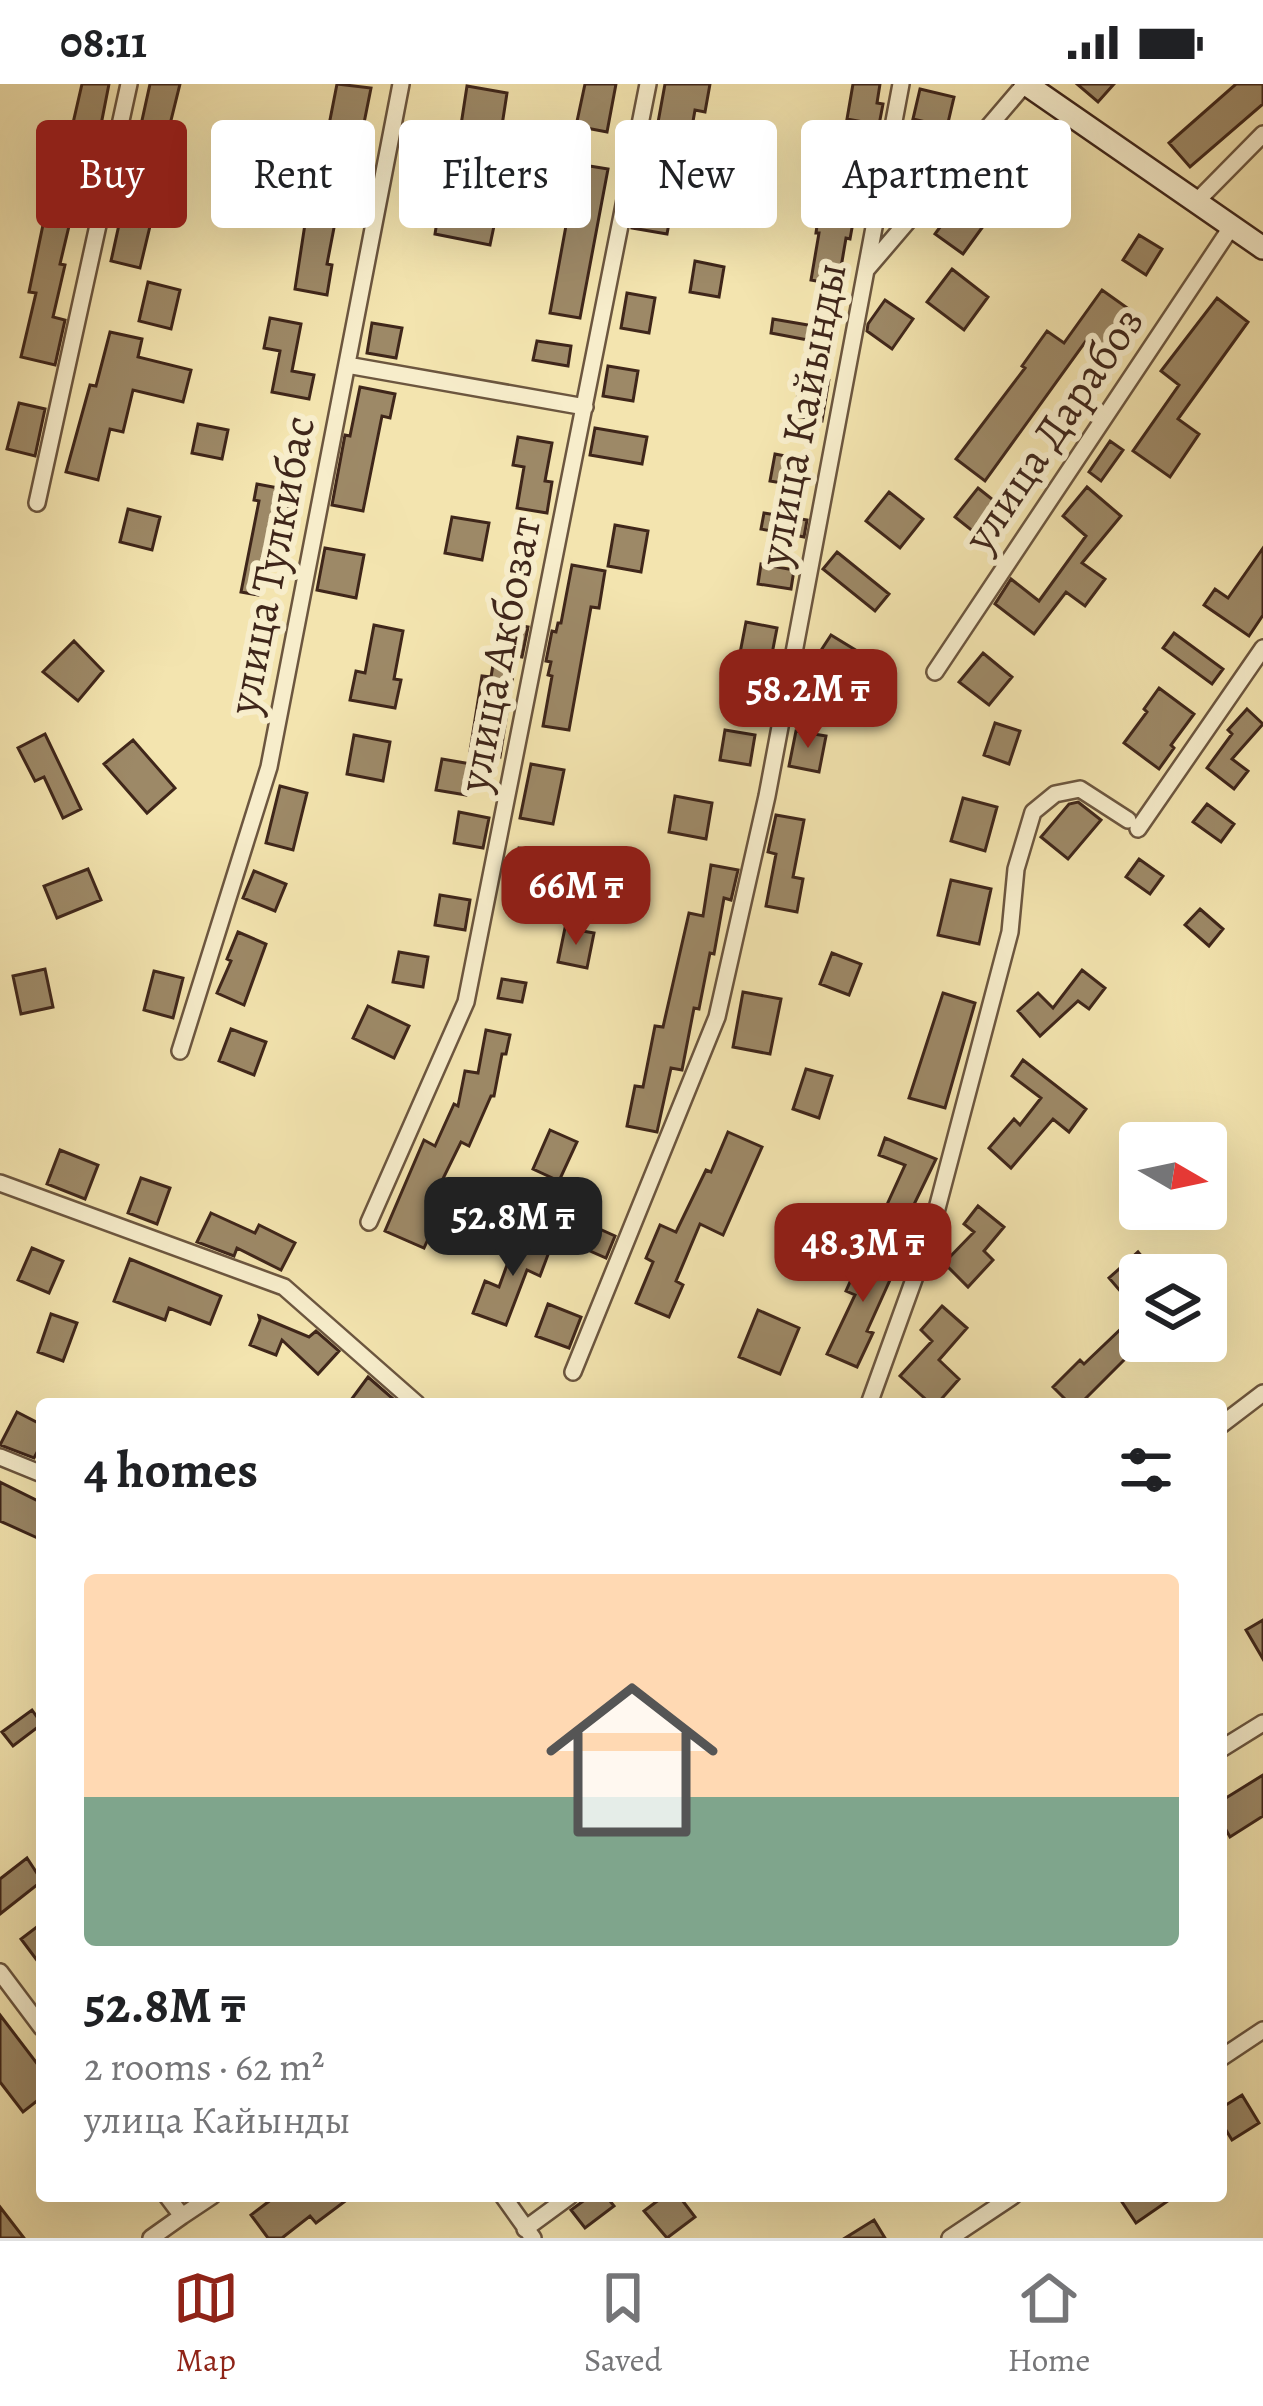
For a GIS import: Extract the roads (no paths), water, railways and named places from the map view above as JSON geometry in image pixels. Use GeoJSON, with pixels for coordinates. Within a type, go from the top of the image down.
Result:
{"type":"FeatureCollection","features":[{"type":"Feature","properties":{"kind":"street"},"geometry":{"type":"LineString","coordinates":[[37,503],[129,84]]}},
{"type":"Feature","properties":{"kind":"street","name":"улица Тулкибас"},"geometry":{"type":"LineString","coordinates":[[181,1051],[268,767],[401,84]]}},
{"type":"Feature","properties":{"kind":"street","name":"улица Акбозат"},"geometry":{"type":"LineString","coordinates":[[369,1222],[466,1002],[649,84]]}},
{"type":"Feature","properties":{"kind":"street","name":"улица Кайынды"},"geometry":{"type":"LineString","coordinates":[[573,1372],[717,1017],[767,796],[901,84]]}},
{"type":"Feature","properties":{"kind":"street"},"geometry":{"type":"LineString","coordinates":[[867,268],[1025,84],[1263,248]]}},
{"type":"Feature","properties":{"kind":"street"},"geometry":{"type":"LineString","coordinates":[[1195,203],[1263,134]]}},
{"type":"Feature","properties":{"kind":"street","name":"улица Дарабоз"},"geometry":{"type":"LineString","coordinates":[[935,672],[1232,226]]}},
{"type":"Feature","properties":{"kind":"street"},"geometry":{"type":"LineString","coordinates":[[347,365],[585,407]]}},
{"type":"Feature","properties":{"kind":"street"},"geometry":{"type":"LineString","coordinates":[[871,1398],[930,1235],[1010,932],[1016,868],[1033,812],[1055,794],[1080,789],[1133,825],[1263,648]]}},
{"type":"Feature","properties":{"kind":"street"},"geometry":{"type":"LineString","coordinates":[[0,1183],[284,1286],[410,1398]]}},
{"type":"Feature","properties":{"kind":"street"},"geometry":{"type":"LineString","coordinates":[[1227,1420],[1263,1393]]}},
{"type":"Feature","properties":{"kind":"street"},"geometry":{"type":"LineString","coordinates":[[0,1457],[36,1472]]}},
{"type":"Feature","properties":{"kind":"street"},"geometry":{"type":"LineString","coordinates":[[1227,1745],[1263,1723]]}},
{"type":"Feature","properties":{"kind":"street"},"geometry":{"type":"LineString","coordinates":[[0,1972],[36,2020]]}},
{"type":"Feature","properties":{"kind":"street"},"geometry":{"type":"LineString","coordinates":[[1227,2054],[1263,2030]]}},
{"type":"Feature","properties":{"kind":"street"},"geometry":{"type":"LineString","coordinates":[[172,2202],[182,2216]]}},
{"type":"Feature","properties":{"kind":"street"},"geometry":{"type":"LineString","coordinates":[[151,2238],[203,2202]]}},
{"type":"Feature","properties":{"kind":"street"},"geometry":{"type":"LineString","coordinates":[[507,2202],[529,2233],[563,2202]]}},
{"type":"Feature","properties":{"kind":"street"},"geometry":{"type":"LineString","coordinates":[[950,2238],[1004,2202]]}}]}
